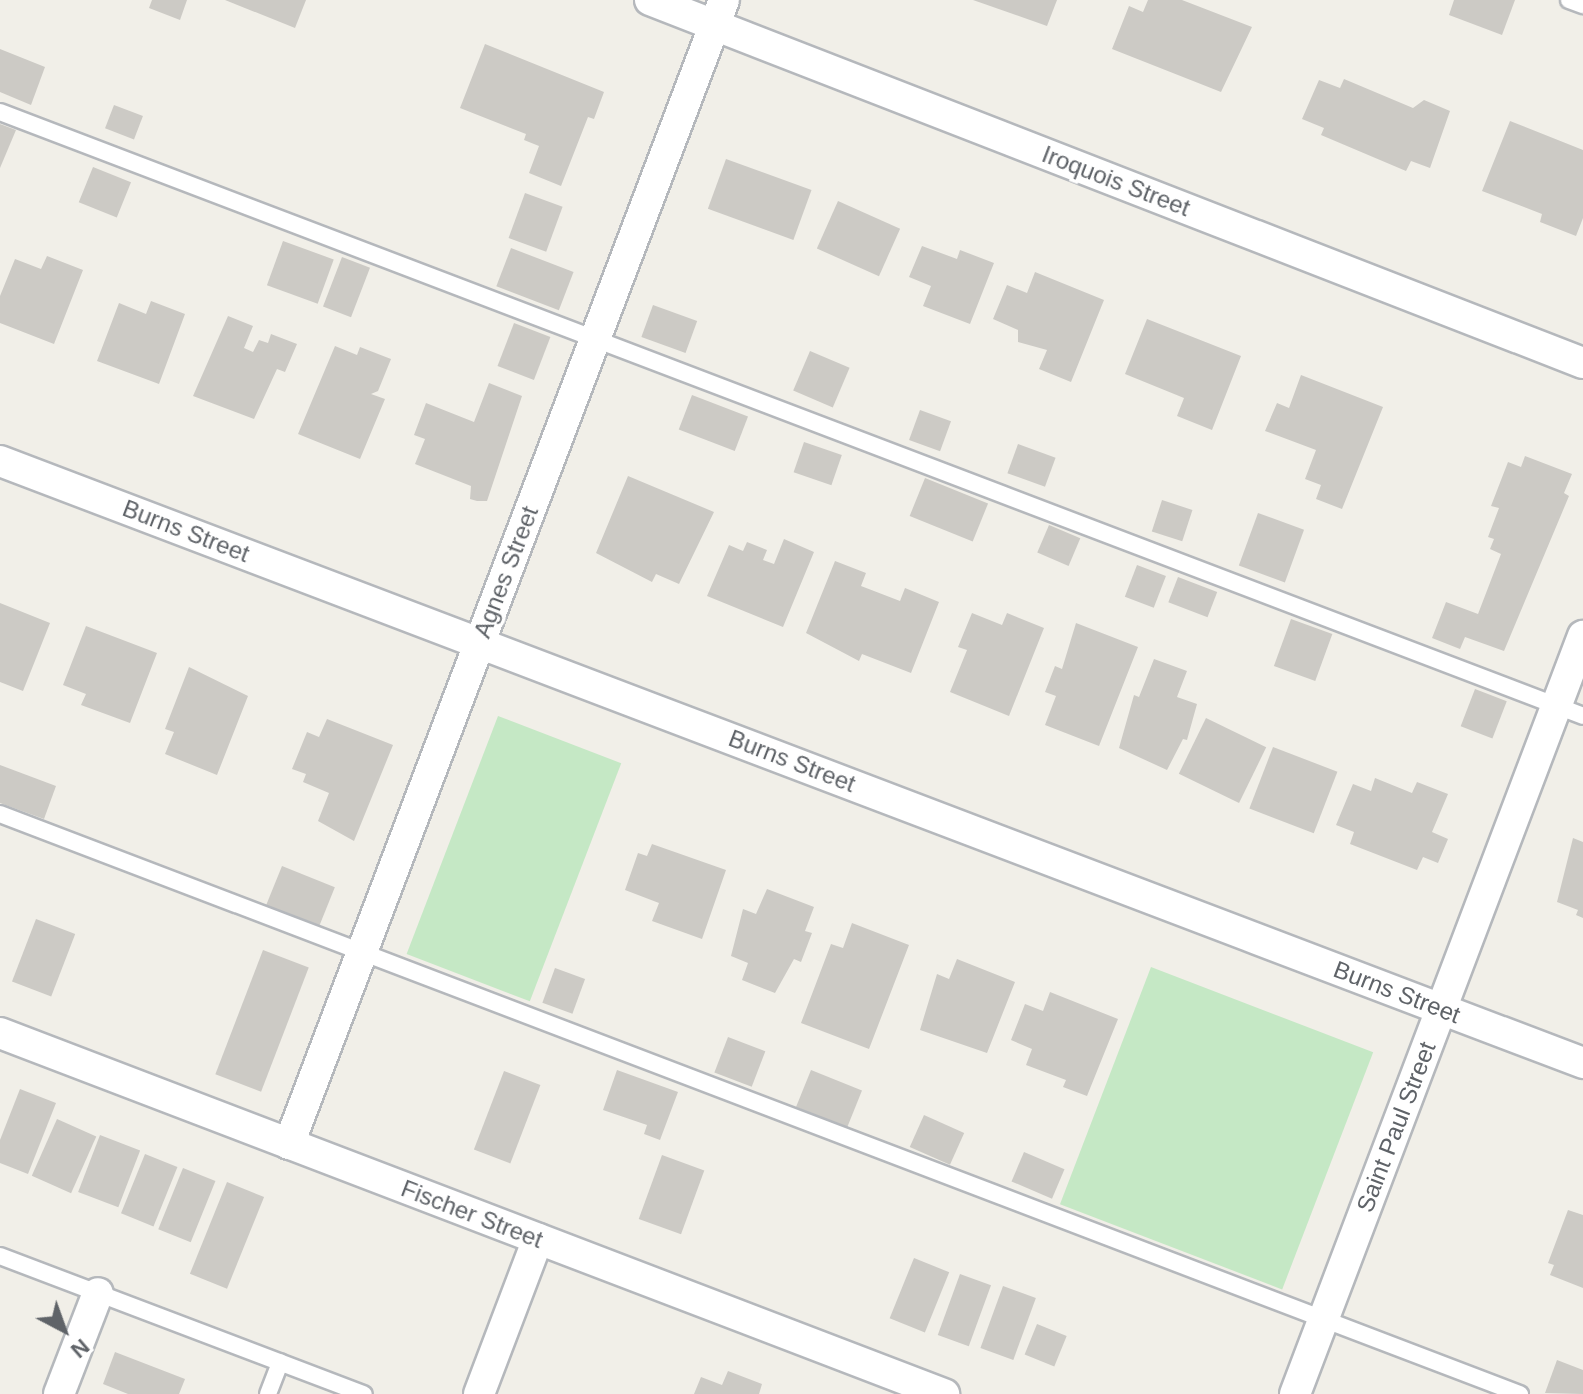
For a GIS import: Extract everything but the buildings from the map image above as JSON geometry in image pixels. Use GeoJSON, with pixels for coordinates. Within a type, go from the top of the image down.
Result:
{"type":"FeatureCollection","features":[{"type":"Feature","properties":{"kind":"street","name":"Iroquois Street"},"geometry":{"type":"LineString","coordinates":[[650,0],[719,12],[1583,363]]}},
{"type":"Feature","properties":{"kind":"street","name":"Agnes Street"},"geometry":{"type":"LineString","coordinates":[[289,1144],[719,12]]}},
{"type":"Feature","properties":{"kind":"street","name":"Burns Street"},"geometry":{"type":"LineString","coordinates":[[0,461],[1583,1063]]}},
{"type":"Feature","properties":{"kind":"street","name":"Saint Paul Street"},"geometry":{"type":"LineString","coordinates":[[1295,1394],[1441,1008],[1570,711],[1583,636]]}},
{"type":"Feature","properties":{"kind":"street","name":"Fischer Street"},"geometry":{"type":"LineString","coordinates":[[0,1033],[944,1394]]}},
{"type":"Feature","properties":{"kind":"street"},"geometry":{"type":"LineString","coordinates":[[479,1394],[538,1239]]}},
{"type":"Feature","properties":{"kind":"street"},"geometry":{"type":"LineString","coordinates":[[59,1394],[98,1293]]}},
{"type":"Feature","properties":{"kind":"lane"},"geometry":{"type":"LineString","coordinates":[[1569,0],[1583,5]]}},
{"type":"Feature","properties":{"kind":"lane"},"geometry":{"type":"LineString","coordinates":[[0,112],[1570,711]]}},
{"type":"Feature","properties":{"kind":"lane"},"geometry":{"type":"LineString","coordinates":[[0,814],[1520,1394]]}},
{"type":"Feature","properties":{"kind":"lane"},"geometry":{"type":"LineString","coordinates":[[0,1256],[364,1394]]}},
{"type":"Feature","properties":{"kind":"lane"},"geometry":{"type":"LineString","coordinates":[[268,1394],[280,1362]]}},
{"type":"Feature","properties":{"kind":"green space"},"geometry":{"type":"Polygon","coordinates":[[[498,716],[621,763],[530,1001],[407,954],[498,716]]]}},
{"type":"Feature","properties":{"kind":"green space"},"geometry":{"type":"Polygon","coordinates":[[[1151,967],[1373,1052],[1282,1289],[1060,1204],[1151,967]]]}}]}
